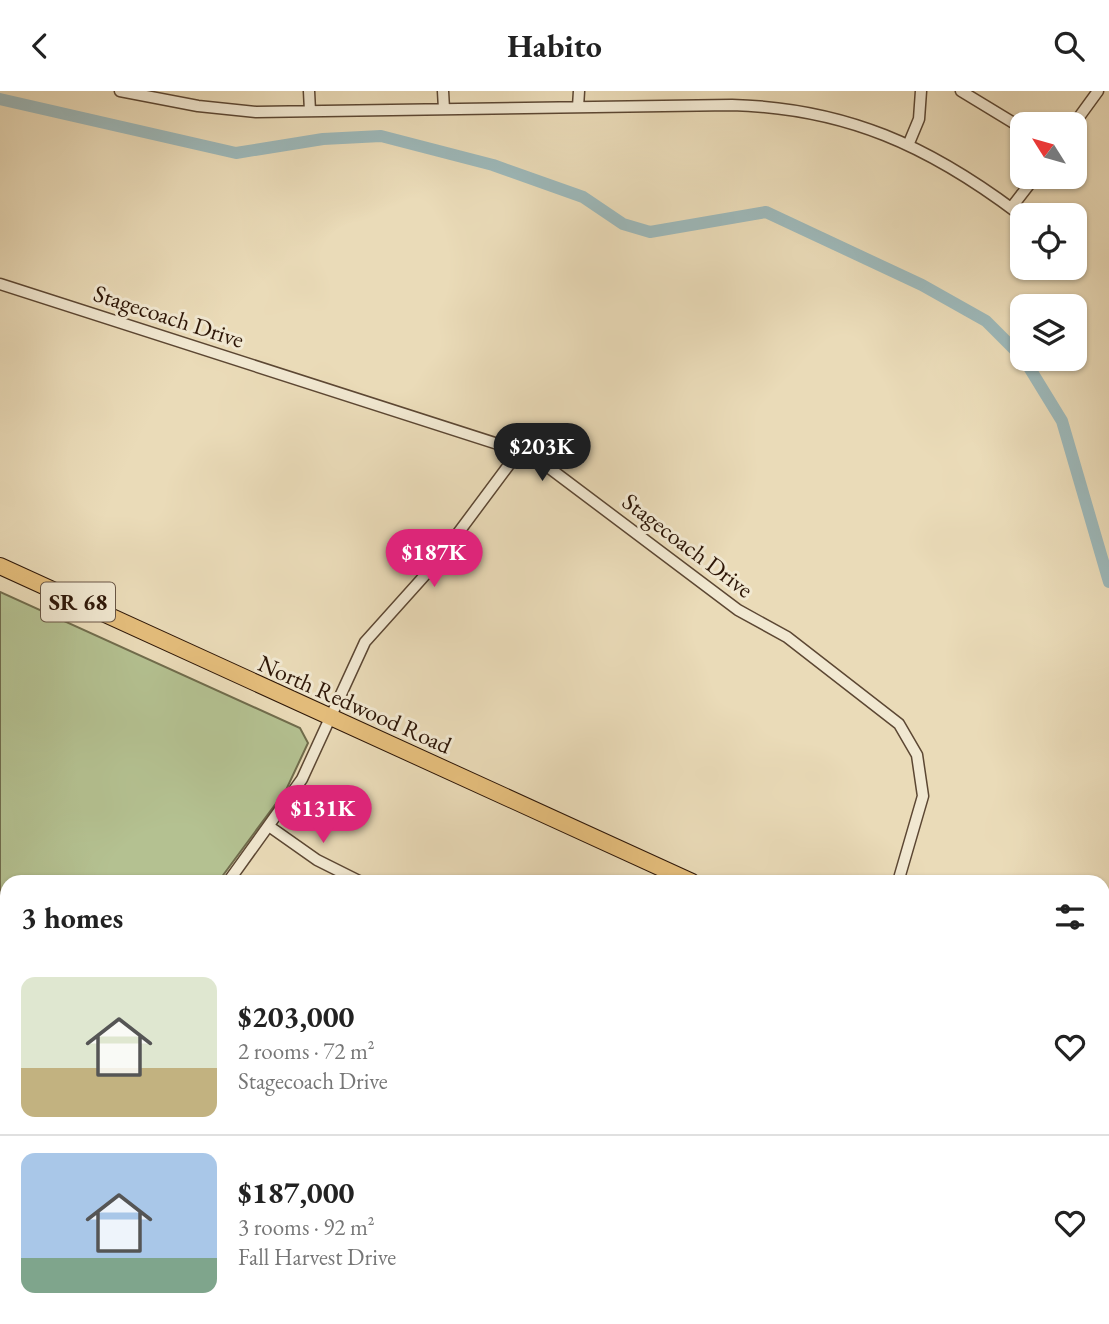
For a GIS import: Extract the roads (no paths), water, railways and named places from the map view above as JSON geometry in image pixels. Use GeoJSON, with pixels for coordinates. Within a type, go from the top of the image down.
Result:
{"type":"FeatureCollection","features":[{"type":"Feature","properties":{"kind":"main road","name":"North Redwood Road"},"geometry":{"type":"LineString","coordinates":[[0,566],[677,875]]}},
{"type":"Feature","properties":{"kind":"street"},"geometry":{"type":"LineString","coordinates":[[120,91],[234,111],[771,107],[835,117],[909,143],[964,174],[1015,211],[1028,189]]}},
{"type":"Feature","properties":{"kind":"street"},"geometry":{"type":"LineString","coordinates":[[309,91],[310,111]]}},
{"type":"Feature","properties":{"kind":"street"},"geometry":{"type":"LineString","coordinates":[[443,91],[444,109]]}},
{"type":"Feature","properties":{"kind":"street"},"geometry":{"type":"LineString","coordinates":[[578,107],[579,91]]}},
{"type":"Feature","properties":{"kind":"street"},"geometry":{"type":"LineString","coordinates":[[909,143],[919,119],[921,91]]}},
{"type":"Feature","properties":{"kind":"street"},"geometry":{"type":"LineString","coordinates":[[961,91],[1010,121]]}},
{"type":"Feature","properties":{"kind":"street"},"geometry":{"type":"LineString","coordinates":[[1083,112],[1098,91]]}},
{"type":"Feature","properties":{"kind":"street","name":"Stagecoach Drive"},"geometry":{"type":"LineString","coordinates":[[0,284],[532,455],[738,610],[787,637],[899,724],[917,755],[923,796],[900,875]]}},
{"type":"Feature","properties":{"kind":"street"},"geometry":{"type":"LineString","coordinates":[[233,875],[291,797],[360,651],[371,634],[435,564],[520,450]]}},
{"type":"Feature","properties":{"kind":"street"},"geometry":{"type":"LineString","coordinates":[[272,829],[317,860],[347,875]]}},
{"type":"Feature","properties":{"kind":"waterway"},"geometry":{"type":"LineString","coordinates":[[0,99],[236,153],[323,139],[381,136],[493,165],[583,197],[623,224],[650,232],[766,212],[922,285],[986,321],[1010,345]]}},
{"type":"Feature","properties":{"kind":"waterway"},"geometry":{"type":"LineString","coordinates":[[1031,371],[1062,421],[1109,582]]}}]}
